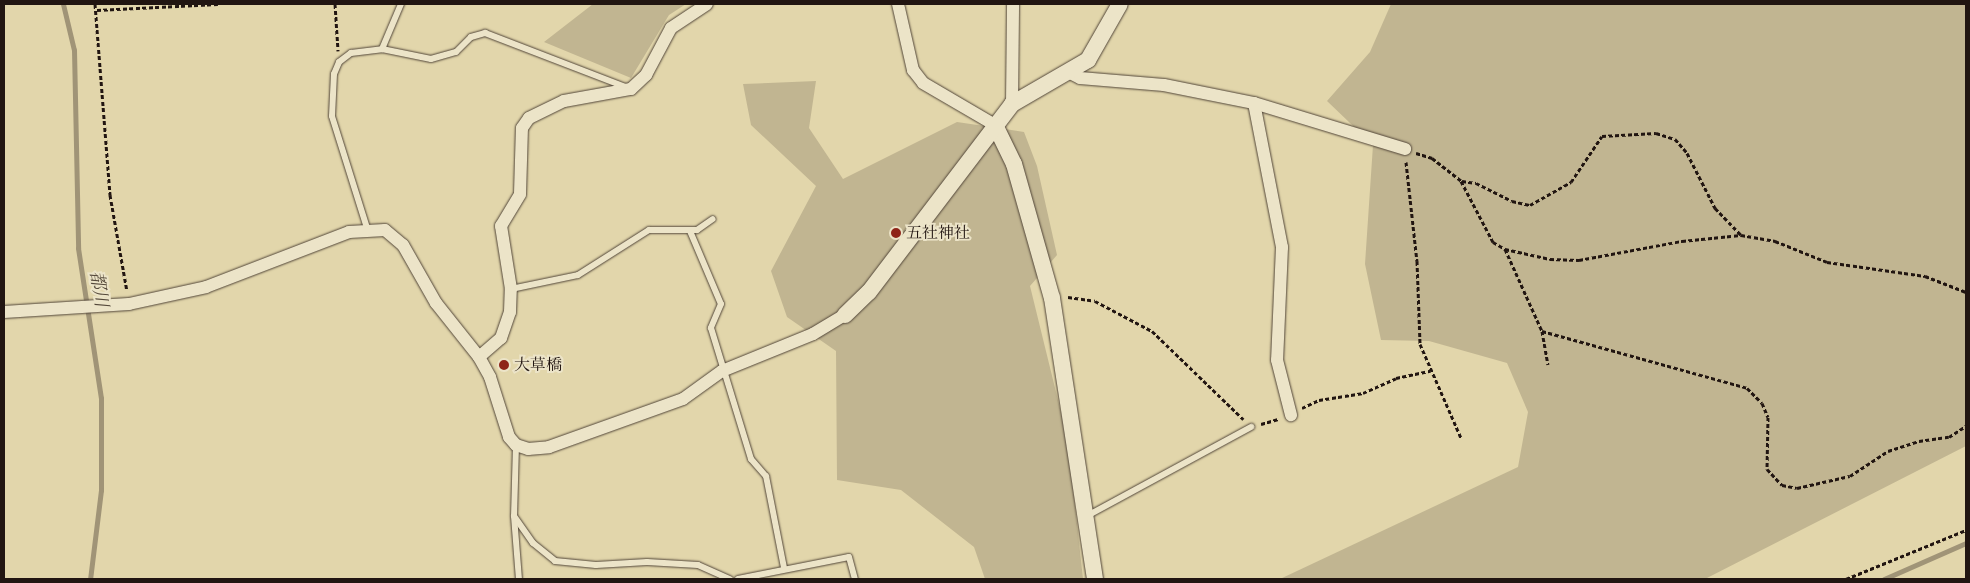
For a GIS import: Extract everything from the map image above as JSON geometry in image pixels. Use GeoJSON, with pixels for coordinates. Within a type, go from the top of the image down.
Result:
{"type":"FeatureCollection","features":[{"type":"Feature","properties":{"kind":"street"},"geometry":{"type":"LineString","coordinates":[[478,357],[500,338],[507,326],[511,289],[501,226],[520,194],[522,128],[529,118],[564,101],[631,89],[646,75],[671,28],[707,4]]}},
{"type":"Feature","properties":{"kind":"street"},"geometry":{"type":"LineString","coordinates":[[898,4],[913,70],[923,84],[995,125],[1014,164],[1052,298],[1095,579]]}},
{"type":"Feature","properties":{"kind":"street"},"geometry":{"type":"LineString","coordinates":[[1012,104],[1013,4]]}},
{"type":"Feature","properties":{"kind":"street"},"geometry":{"type":"LineString","coordinates":[[4,312],[129,304],[206,287],[336,236],[367,228],[385,230],[403,245],[436,303],[478,357],[490,378],[503,428],[516,445],[528,449],[549,447],[684,399],[722,371],[813,334],[845,315],[869,292],[1012,104],[1070,73],[1092,54],[1120,4]]}},
{"type":"Feature","properties":{"kind":"street"},"geometry":{"type":"LineString","coordinates":[[1070,73],[1080,78],[1164,85],[1254,103],[1405,150]]}},
{"type":"Feature","properties":{"kind":"street"},"geometry":{"type":"LineString","coordinates":[[1254,103],[1282,247],[1277,360],[1290,415]]}},
{"type":"Feature","properties":{"kind":"lane"},"geometry":{"type":"LineString","coordinates":[[382,49],[401,4]]}},
{"type":"Feature","properties":{"kind":"lane"},"geometry":{"type":"LineString","coordinates":[[367,228],[332,116],[339,62],[361,50],[382,49],[431,59],[456,52],[471,37],[485,33],[631,89]]}},
{"type":"Feature","properties":{"kind":"lane"},"geometry":{"type":"LineString","coordinates":[[511,289],[578,275],[649,230],[690,231],[705,227],[713,219]]}},
{"type":"Feature","properties":{"kind":"lane"},"geometry":{"type":"LineString","coordinates":[[690,231],[721,304],[711,328],[722,371],[751,459],[766,476],[784,568]]}},
{"type":"Feature","properties":{"kind":"lane"},"geometry":{"type":"LineString","coordinates":[[1086,517],[1251,427]]}},
{"type":"Feature","properties":{"kind":"lane"},"geometry":{"type":"LineString","coordinates":[[516,445],[514,516],[520,579]]}},
{"type":"Feature","properties":{"kind":"lane"},"geometry":{"type":"LineString","coordinates":[[514,516],[533,543],[555,561],[596,565],[646,562],[698,565],[730,579]]}},
{"type":"Feature","properties":{"kind":"lane"},"geometry":{"type":"LineString","coordinates":[[738,579],[784,568],[849,557],[855,579]]}},
{"type":"Feature","properties":{"kind":"path"},"geometry":{"type":"LineString","coordinates":[[95,4],[97,10],[110,195],[129,304]]}},
{"type":"Feature","properties":{"kind":"path"},"geometry":{"type":"LineString","coordinates":[[97,10],[218,4]]}},
{"type":"Feature","properties":{"kind":"path"},"geometry":{"type":"LineString","coordinates":[[335,4],[339,62]]}},
{"type":"Feature","properties":{"kind":"path"},"geometry":{"type":"LineString","coordinates":[[1461,181],[1476,182],[1512,202],[1530,205],[1571,182],[1602,136],[1656,133],[1675,139],[1687,153],[1715,208],[1741,235]]}},
{"type":"Feature","properties":{"kind":"path"},"geometry":{"type":"LineString","coordinates":[[1461,438],[1420,344],[1417,317],[1417,261],[1405,150],[1432,158],[1461,181],[1493,242],[1505,249],[1550,259],[1579,260],[1682,241],[1741,235],[1775,241],[1827,262],[1925,276],[1966,292]]}},
{"type":"Feature","properties":{"kind":"path"},"geometry":{"type":"LineString","coordinates":[[1505,249],[1542,331],[1548,364]]}},
{"type":"Feature","properties":{"kind":"path"},"geometry":{"type":"LineString","coordinates":[[1052,298],[1095,301],[1152,331],[1251,427],[1290,415],[1318,400],[1363,393],[1396,378],[1430,370]]}},
{"type":"Feature","properties":{"kind":"path"},"geometry":{"type":"LineString","coordinates":[[1542,331],[1747,388],[1762,403],[1768,417],[1767,469],[1782,486],[1797,488],[1850,476],[1895,448],[1950,437],[1966,426]]}},
{"type":"Feature","properties":{"kind":"path"},"geometry":{"type":"LineString","coordinates":[[1846,579],[1966,530]]}},
{"type":"Feature","properties":{"kind":"shaded area"},"geometry":{"type":"Polygon","coordinates":[[[593,4],[686,4],[669,15],[631,78],[544,42],[593,4]]]}},
{"type":"Feature","properties":{"kind":"shaded area"},"geometry":{"type":"Polygon","coordinates":[[[1391,4],[1966,4],[1966,446],[1705,579],[1280,579],[1518,467],[1528,412],[1507,363],[1429,341],[1381,340],[1365,264],[1373,145],[1327,101],[1370,52],[1391,4]]]}},
{"type":"Feature","properties":{"kind":"shaded area"},"geometry":{"type":"Polygon","coordinates":[[[816,81],[809,128],[843,179],[957,122],[1024,132],[1037,166],[1057,255],[1030,286],[1068,441],[1083,579],[985,579],[974,547],[901,490],[837,480],[836,351],[787,317],[771,271],[816,186],[751,125],[743,84],[816,81]]]}},
{"type":"Feature","properties":{"kind":"waterway","name":"都川"},"geometry":{"type":"LineString","coordinates":[[63,4],[74,50],[78,248],[101,398],[101,490],[90,579]]}},
{"type":"Feature","properties":{"kind":"waterway"},"geometry":{"type":"LineString","coordinates":[[1884,579],[1966,543]]}},
{"type":"Feature","properties":{"kind":"place","name":"五社神社"},"geometry":{"type":"Point","coordinates":[896,233]}},
{"type":"Feature","properties":{"kind":"place","name":"大草橋"},"geometry":{"type":"Point","coordinates":[504,365]}}]}
